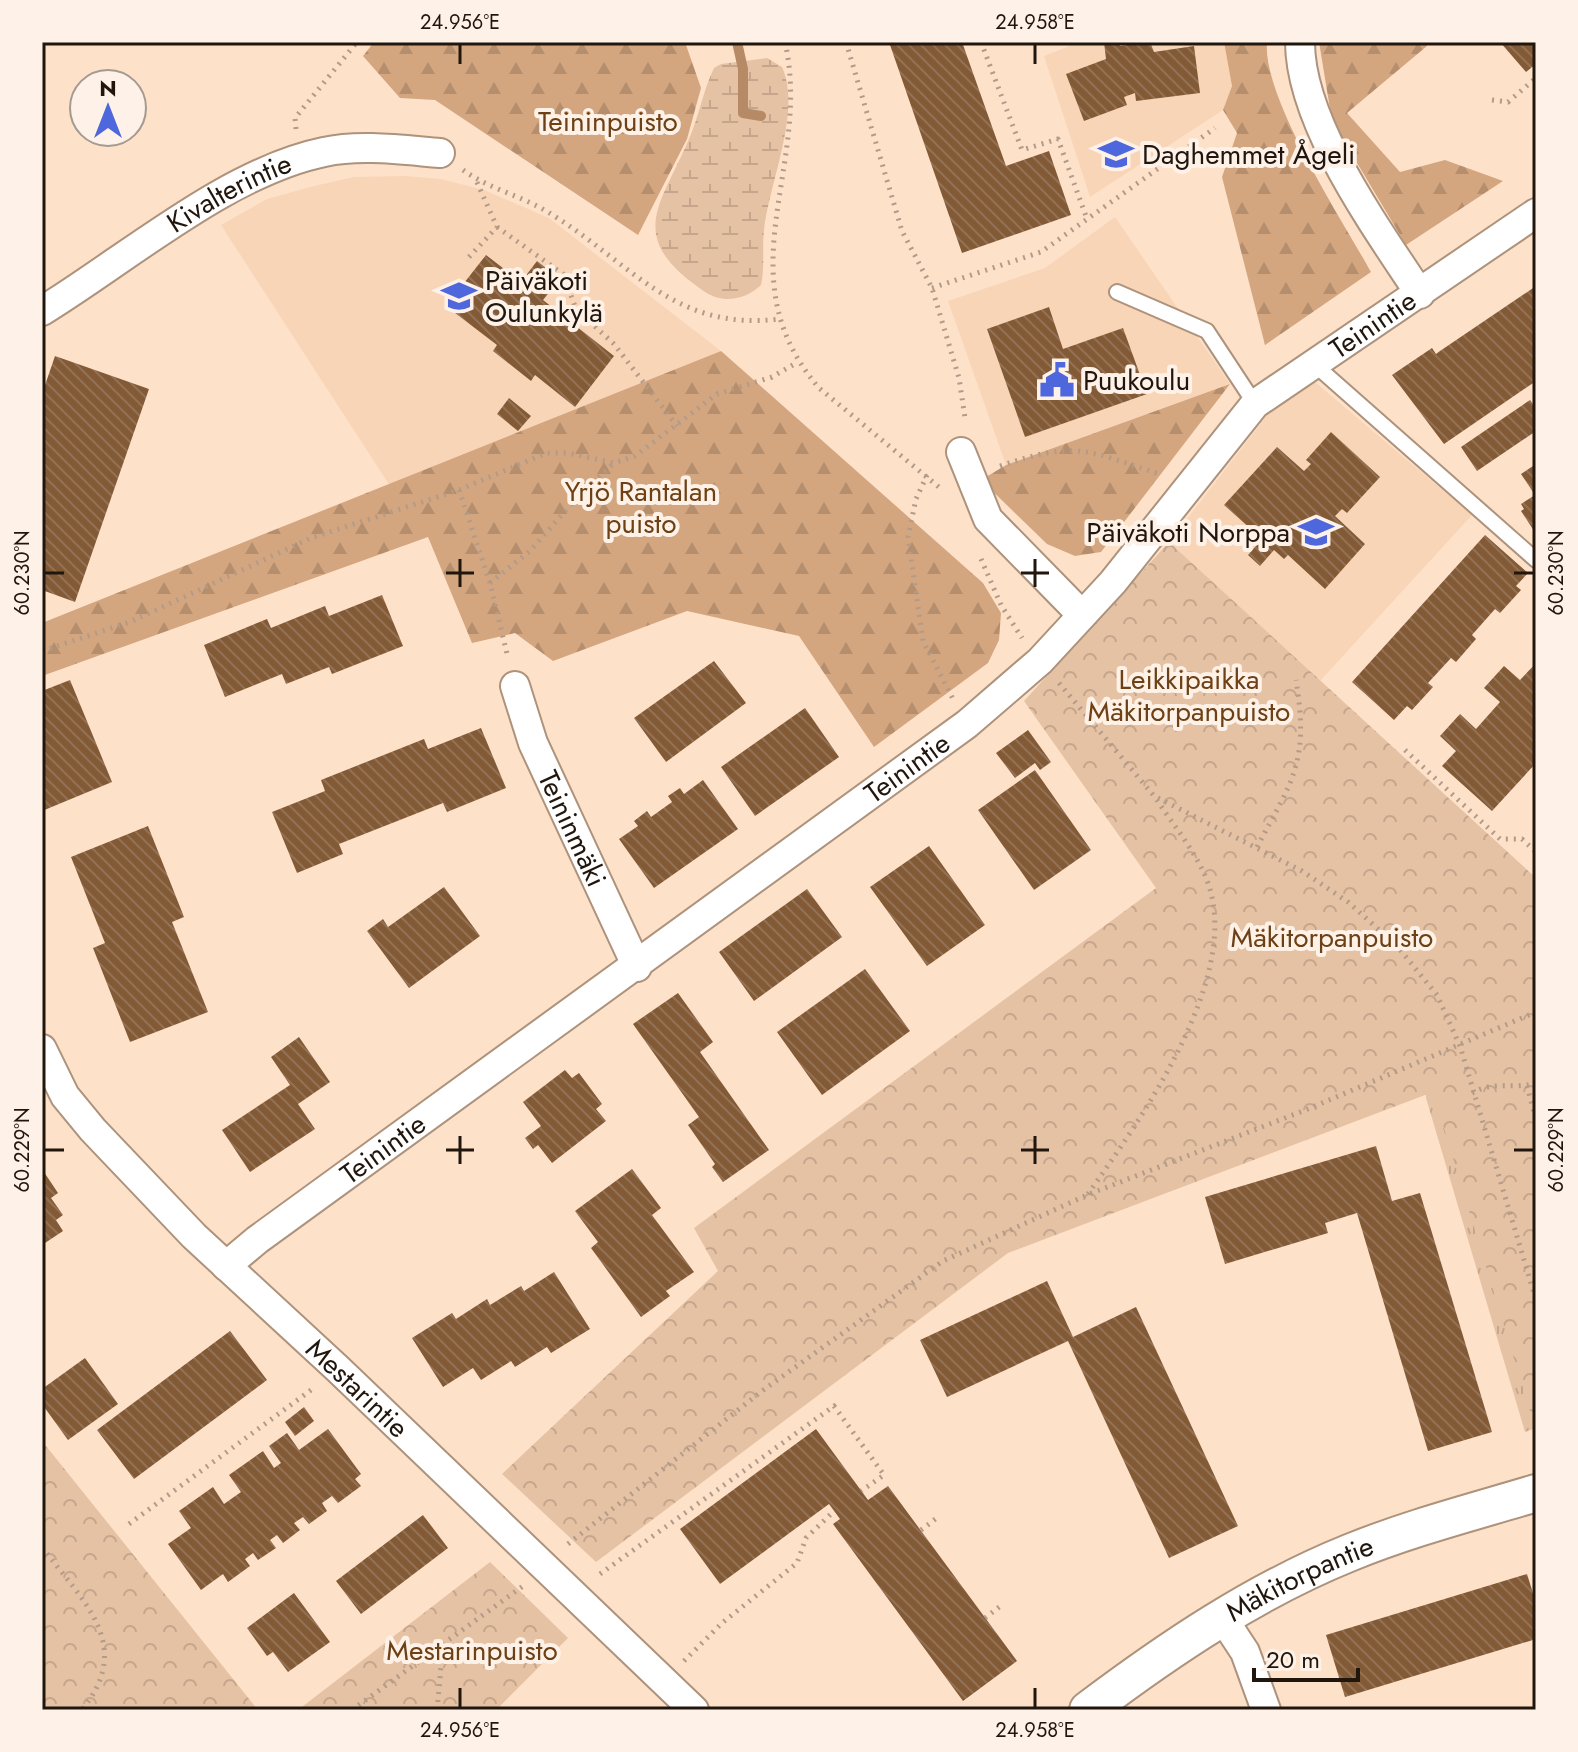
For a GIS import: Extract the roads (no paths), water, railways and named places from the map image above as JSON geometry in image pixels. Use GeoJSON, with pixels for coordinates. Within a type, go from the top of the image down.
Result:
{"type":"FeatureCollection","features":[{"type":"Feature","properties":{"kind":"street"},"geometry":{"type":"LineString","coordinates":[[1300,42],[1306,77],[1321,127],[1371,220],[1420,294]]}},
{"type":"Feature","properties":{"kind":"street","name":"Kivalterintie"},"geometry":{"type":"LineString","coordinates":[[42,311],[221,195],[264,172],[328,151],[440,153]]}},
{"type":"Feature","properties":{"kind":"street","name":"Teinintie"},"geometry":{"type":"LineString","coordinates":[[226,1266],[257,1240],[637,967],[967,724],[1033,652],[1082,615],[1122,570],[1255,404],[1536,213]]}},
{"type":"Feature","properties":{"kind":"street"},"geometry":{"type":"LineString","coordinates":[[966,464],[988,519],[1082,615]]}},
{"type":"Feature","properties":{"kind":"street","name":"Teininmäki"},"geometry":{"type":"LineString","coordinates":[[515,686],[533,743],[637,967]]}},
{"type":"Feature","properties":{"kind":"street","name":"Mestarintie"},"geometry":{"type":"LineString","coordinates":[[42,1049],[54,1103],[453,1478],[694,1710]]}},
{"type":"Feature","properties":{"kind":"street","name":"Mäkitorpantie"},"geometry":{"type":"LineString","coordinates":[[1088,1710],[1222,1617],[1347,1553],[1410,1530],[1536,1493]]}},
{"type":"Feature","properties":{"kind":"street"},"geometry":{"type":"LineString","coordinates":[[1222,1617],[1245,1652],[1266,1710]]}},
{"type":"Feature","properties":{"kind":"lane"},"geometry":{"type":"LineString","coordinates":[[1117,292],[1207,331],[1255,404]]}},
{"type":"Feature","properties":{"kind":"lane"},"geometry":{"type":"LineString","coordinates":[[1314,364],[1536,560]]}},
{"type":"Feature","properties":{"kind":"waterway"},"geometry":{"type":"LineString","coordinates":[[737,42],[743,69],[743,113],[761,116]]}},
{"type":"Feature","properties":{"kind":"place","name":"Daghemmet Ågeli"},"geometry":{"type":"Point","coordinates":[1116,154]}},
{"type":"Feature","properties":{"kind":"place","name":"Päiväkoti Oulunkylä"},"geometry":{"type":"Point","coordinates":[459,296]}},
{"type":"Feature","properties":{"kind":"place","name":"Puukoulu"},"geometry":{"type":"Point","coordinates":[1057,380]}},
{"type":"Feature","properties":{"kind":"place","name":"Päiväkoti Norppa"},"geometry":{"type":"Point","coordinates":[1316,532]}},
{"type":"Feature","properties":{"kind":"park label","name":"Teininpuisto"},"geometry":{"type":"Point","coordinates":[608,121]}},
{"type":"Feature","properties":{"kind":"park label","name":"Yrjö Rantalan puisto"},"geometry":{"type":"Point","coordinates":[641,507]}},
{"type":"Feature","properties":{"kind":"park label","name":"Leikkipaikka Mäkitorpanpuisto"},"geometry":{"type":"Point","coordinates":[1189,695]}},
{"type":"Feature","properties":{"kind":"park label","name":"Mäkitorpanpuisto"},"geometry":{"type":"Point","coordinates":[1332,937]}},
{"type":"Feature","properties":{"kind":"park label","name":"Mestarinpuisto"},"geometry":{"type":"Point","coordinates":[472,1650]}}]}
